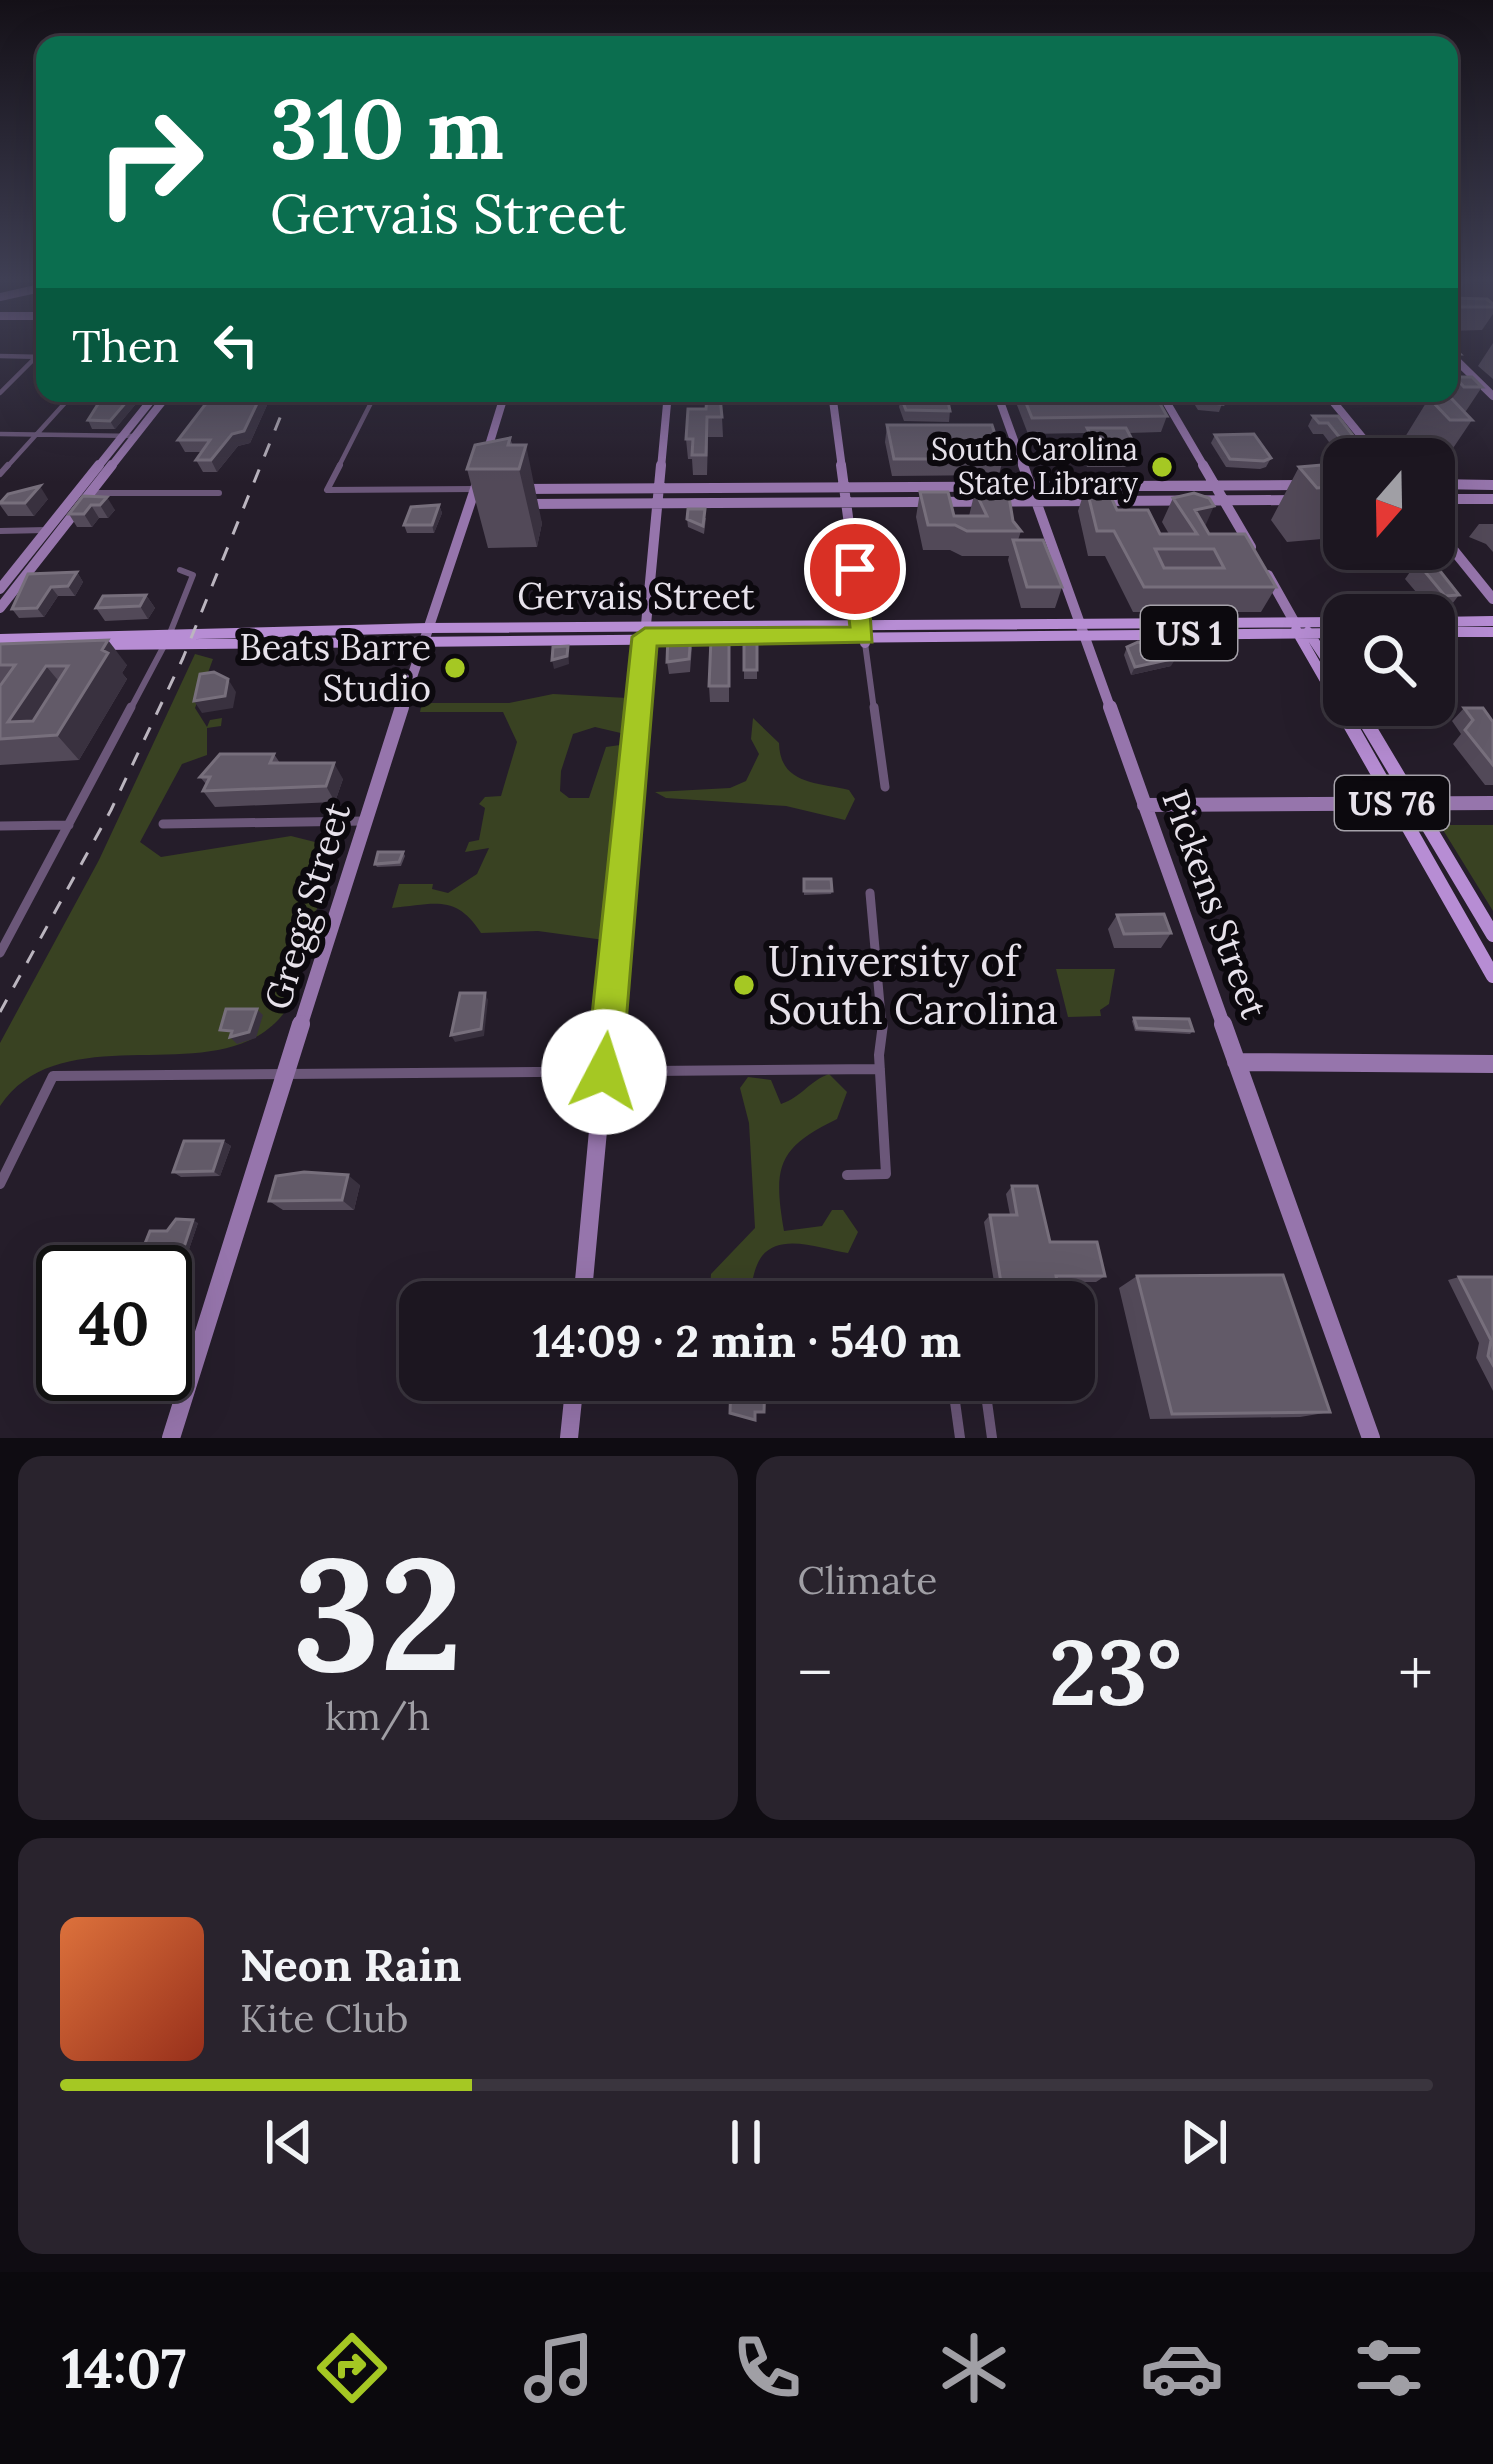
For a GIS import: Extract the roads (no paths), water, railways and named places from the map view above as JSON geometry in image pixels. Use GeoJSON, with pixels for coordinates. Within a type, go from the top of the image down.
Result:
{"type":"FeatureCollection","features":[{"type":"Feature","properties":{"kind":"main road"},"geometry":{"type":"LineString","coordinates":[[1455,622],[1493,621]]}},
{"type":"Feature","properties":{"kind":"main road","name":"Gervais Street"},"geometry":{"type":"LineString","coordinates":[[1300,630],[1323,626]]}},
{"type":"Feature","properties":{"kind":"main road","name":"Gervais Street"},"geometry":{"type":"LineString","coordinates":[[0,639],[646,631],[863,634],[1081,628],[1323,632]]}},
{"type":"Feature","properties":{"kind":"main road"},"geometry":{"type":"LineString","coordinates":[[1300,630],[1323,659]]}},
{"type":"Feature","properties":{"kind":"main road","name":"US 76"},"geometry":{"type":"LineString","coordinates":[[1300,630],[1392,804],[1493,976]]}},
{"type":"Feature","properties":{"kind":"main road"},"geometry":{"type":"LineString","coordinates":[[1455,632],[1493,632]]}},
{"type":"Feature","properties":{"kind":"main road","name":"Gervais Street"},"geometry":{"type":"LineString","coordinates":[[0,649],[168,638]]}},
{"type":"Feature","properties":{"kind":"main road","name":"US 76"},"geometry":{"type":"LineString","coordinates":[[1369,726],[1493,935]]}},
{"type":"Feature","properties":{"kind":"street"},"geometry":{"type":"LineString","coordinates":[[0,356],[35,357]]}},
{"type":"Feature","properties":{"kind":"street"},"geometry":{"type":"LineString","coordinates":[[0,393],[35,357]]}},
{"type":"Feature","properties":{"kind":"street"},"geometry":{"type":"LineString","coordinates":[[1458,361],[1491,392]]}},
{"type":"Feature","properties":{"kind":"street"},"geometry":{"type":"LineString","coordinates":[[1474,390],[1491,392]]}},
{"type":"Feature","properties":{"kind":"street"},"geometry":{"type":"LineString","coordinates":[[0,474],[66,402]]}},
{"type":"Feature","properties":{"kind":"street"},"geometry":{"type":"LineString","coordinates":[[0,608],[91,494],[151,402]]}},
{"type":"Feature","properties":{"kind":"street"},"geometry":{"type":"LineString","coordinates":[[0,589],[161,402]]}},
{"type":"Feature","properties":{"kind":"street"},"geometry":{"type":"LineString","coordinates":[[371,402],[327,490],[491,489]]}},
{"type":"Feature","properties":{"kind":"street","name":"Gregg Street"},"geometry":{"type":"LineString","coordinates":[[171,1438],[364,821],[502,402]]}},
{"type":"Feature","properties":{"kind":"street"},"geometry":{"type":"LineString","coordinates":[[585,1281],[667,402]]}},
{"type":"Feature","properties":{"kind":"street"},"geometry":{"type":"LineString","coordinates":[[833,402],[885,788]]}},
{"type":"Feature","properties":{"kind":"street","name":"Pickens Street"},"geometry":{"type":"LineString","coordinates":[[1000,402],[1371,1438]]}},
{"type":"Feature","properties":{"kind":"street"},"geometry":{"type":"LineString","coordinates":[[1166,402],[1300,630]]}},
{"type":"Feature","properties":{"kind":"street"},"geometry":{"type":"LineString","coordinates":[[1333,402],[1363,438]]}},
{"type":"Feature","properties":{"kind":"street"},"geometry":{"type":"LineString","coordinates":[[0,434],[130,435]]}},
{"type":"Feature","properties":{"kind":"street"},"geometry":{"type":"LineString","coordinates":[[1455,484],[1493,485]]}},
{"type":"Feature","properties":{"kind":"street"},"geometry":{"type":"LineString","coordinates":[[514,504],[1311,500],[1300,485]]}},
{"type":"Feature","properties":{"kind":"street"},"geometry":{"type":"LineString","coordinates":[[510,489],[1318,485]]}},
{"type":"Feature","properties":{"kind":"street"},"geometry":{"type":"LineString","coordinates":[[941,486],[945,501]]}},
{"type":"Feature","properties":{"kind":"street"},"geometry":{"type":"LineString","coordinates":[[754,487],[755,502]]}},
{"type":"Feature","properties":{"kind":"street"},"geometry":{"type":"LineString","coordinates":[[77,494],[219,493]]}},
{"type":"Feature","properties":{"kind":"street"},"geometry":{"type":"LineString","coordinates":[[1455,499],[1493,499]]}},
{"type":"Feature","properties":{"kind":"street"},"geometry":{"type":"LineString","coordinates":[[470,504],[484,504]]}},
{"type":"Feature","properties":{"kind":"street"},"geometry":{"type":"LineString","coordinates":[[0,531],[48,530]]}},
{"type":"Feature","properties":{"kind":"street"},"geometry":{"type":"LineString","coordinates":[[1455,552],[1493,599]]}},
{"type":"Feature","properties":{"kind":"street"},"geometry":{"type":"LineString","coordinates":[[0,953],[168,638],[192,584],[193,575],[179,569]]}},
{"type":"Feature","properties":{"kind":"street"},"geometry":{"type":"LineString","coordinates":[[1144,805],[1493,803]]}},
{"type":"Feature","properties":{"kind":"street"},"geometry":{"type":"LineString","coordinates":[[163,824],[364,821]]}},
{"type":"Feature","properties":{"kind":"street"},"geometry":{"type":"LineString","coordinates":[[0,826],[70,825]]}},
{"type":"Feature","properties":{"kind":"street"},"geometry":{"type":"LineString","coordinates":[[847,1175],[886,1174],[882,1005],[870,893]]}},
{"type":"Feature","properties":{"kind":"street"},"geometry":{"type":"LineString","coordinates":[[1236,1062],[1493,1064]]}},
{"type":"Feature","properties":{"kind":"street"},"geometry":{"type":"LineString","coordinates":[[0,1184],[52,1076],[880,1069]]}},
{"type":"Feature","properties":{"kind":"street"},"geometry":{"type":"LineString","coordinates":[[569,1438],[573,1401]]}},
{"type":"Feature","properties":{"kind":"street"},"geometry":{"type":"LineString","coordinates":[[955,1401],[960,1438]]}},
{"type":"Feature","properties":{"kind":"street"},"geometry":{"type":"LineString","coordinates":[[987,1401],[992,1438]]}},
{"type":"Feature","properties":{"kind":"railway"},"geometry":{"type":"LineString","coordinates":[[0,1012],[111,810],[183,658],[286,402]]}},
{"type":"Feature","properties":{"kind":"place","name":"South Carolina State Library"},"geometry":{"type":"Point","coordinates":[1162,467]}},
{"type":"Feature","properties":{"kind":"place","name":"Beats Barre Studio"},"geometry":{"type":"Point","coordinates":[455,668]}},
{"type":"Feature","properties":{"kind":"place","name":"University of South Carolina"},"geometry":{"type":"Point","coordinates":[744,985]}}]}
